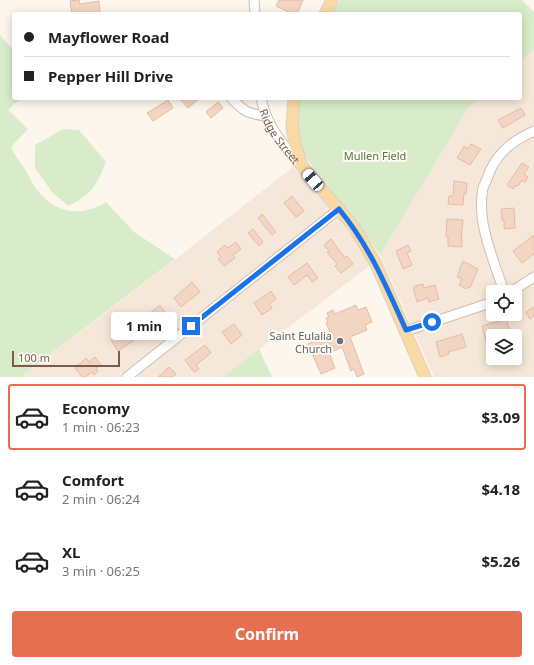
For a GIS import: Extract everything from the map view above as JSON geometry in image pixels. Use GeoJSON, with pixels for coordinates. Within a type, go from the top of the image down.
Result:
{"type":"FeatureCollection","features":[{"type":"Feature","properties":{"kind":"main road"},"geometry":{"type":"LineString","coordinates":[[326,12],[332,0]]}},
{"type":"Feature","properties":{"kind":"main road"},"geometry":{"type":"LineString","coordinates":[[294,100],[292,127],[294,144],[302,166]]}},
{"type":"Feature","properties":{"kind":"main road","name":"Ridge Street"},"geometry":{"type":"LineString","coordinates":[[302,166],[354,227],[376,264],[406,330],[425,377]]}},
{"type":"Feature","properties":{"kind":"street"},"geometry":{"type":"LineString","coordinates":[[254,0],[255,12]]}},
{"type":"Feature","properties":{"kind":"street"},"geometry":{"type":"LineString","coordinates":[[233,100],[247,112],[266,116]]}},
{"type":"Feature","properties":{"kind":"street","name":"Ridge Street"},"geometry":{"type":"LineString","coordinates":[[262,100],[266,116],[275,134],[302,166]]}},
{"type":"Feature","properties":{"kind":"street"},"geometry":{"type":"LineString","coordinates":[[502,285],[483,225],[481,206],[484,187],[493,166],[503,151],[519,137],[534,131]]}},
{"type":"Feature","properties":{"kind":"street"},"geometry":{"type":"LineString","coordinates":[[127,377],[339,209]]}},
{"type":"Feature","properties":{"kind":"street"},"geometry":{"type":"LineString","coordinates":[[522,285],[534,277]]}},
{"type":"Feature","properties":{"kind":"street"},"geometry":{"type":"LineString","coordinates":[[406,330],[486,304]]}},
{"type":"Feature","properties":{"kind":"shaded area"},"geometry":{"type":"Polygon","coordinates":[[[534,49],[534,377],[434,377],[380,255],[469,107],[477,100],[522,100],[522,60],[534,49]]]}},
{"type":"Feature","properties":{"kind":"shaded area"},"geometry":{"type":"Polygon","coordinates":[[[293,167],[311,183],[353,234],[371,265],[223,377],[20,377],[150,279],[293,167]]]}},
{"type":"Feature","properties":{"kind":"green space"},"geometry":{"type":"Polygon","coordinates":[[[340,0],[522,0],[534,12],[534,49],[522,60],[522,12],[332,12],[340,0]]]}},
{"type":"Feature","properties":{"kind":"green space"},"geometry":{"type":"Polygon","coordinates":[[[0,35],[12,49],[12,100],[19,100],[8,110],[28,129],[11,147],[37,190],[52,204],[69,211],[87,210],[106,202],[134,232],[175,259],[20,377],[0,377],[0,35]]]}},
{"type":"Feature","properties":{"kind":"green space","name":"Mullen Field"},"geometry":{"type":"Polygon","coordinates":[[[298,100],[477,100],[469,107],[380,255],[349,211],[333,194],[323,178],[308,161],[296,136],[298,100]]]}},
{"type":"Feature","properties":{"kind":"green space"},"geometry":{"type":"Polygon","coordinates":[[[63,129],[79,130],[106,162],[96,183],[88,193],[68,206],[53,193],[35,168],[35,145],[63,129]]]}},
{"type":"Feature","properties":{"kind":"green space"},"geometry":{"type":"Polygon","coordinates":[[[259,349],[272,377],[223,377],[259,349]]]}},
{"type":"Feature","properties":{"kind":"building"},"geometry":{"type":"Polygon","coordinates":[[[79,0],[80,4],[99,1],[100,12],[72,12],[70,1],[79,0]]]}},
{"type":"Feature","properties":{"kind":"building"},"geometry":{"type":"Polygon","coordinates":[[[279,0],[303,0],[298,12],[289,12],[276,6],[279,0]]]}},
{"type":"Feature","properties":{"kind":"building"},"geometry":{"type":"Polygon","coordinates":[[[168,100],[173,108],[153,121],[147,113],[168,100]]]}},
{"type":"Feature","properties":{"kind":"building"},"geometry":{"type":"Polygon","coordinates":[[[181,100],[198,100],[188,108],[181,100]]]}},
{"type":"Feature","properties":{"kind":"building"},"geometry":{"type":"Polygon","coordinates":[[[218,102],[223,108],[211,118],[206,112],[218,102]]]}},
{"type":"Feature","properties":{"kind":"building"},"geometry":{"type":"Polygon","coordinates":[[[521,108],[525,115],[503,128],[498,120],[521,108]]]}},
{"type":"Feature","properties":{"kind":"building"},"geometry":{"type":"Polygon","coordinates":[[[471,144],[481,149],[470,165],[457,158],[464,146],[468,149],[471,144]]]}},
{"type":"Feature","properties":{"kind":"building"},"geometry":{"type":"Polygon","coordinates":[[[522,163],[529,167],[524,174],[528,177],[525,182],[522,180],[518,186],[516,185],[513,189],[507,185],[522,163]]]}},
{"type":"Feature","properties":{"kind":"building"},"geometry":{"type":"Polygon","coordinates":[[[454,181],[467,183],[463,205],[448,204],[449,196],[453,196],[454,181]]]}},
{"type":"Feature","properties":{"kind":"building"},"geometry":{"type":"Polygon","coordinates":[[[292,196],[304,211],[296,217],[284,203],[292,196]]]}},
{"type":"Feature","properties":{"kind":"building"},"geometry":{"type":"Polygon","coordinates":[[[514,208],[515,228],[504,229],[504,220],[502,220],[501,209],[514,208]]]}},
{"type":"Feature","properties":{"kind":"building"},"geometry":{"type":"Polygon","coordinates":[[[262,214],[276,232],[272,235],[258,218],[262,214]]]}},
{"type":"Feature","properties":{"kind":"building"},"geometry":{"type":"Polygon","coordinates":[[[447,219],[463,220],[461,238],[462,247],[448,246],[448,236],[446,236],[447,219]]]}},
{"type":"Feature","properties":{"kind":"building"},"geometry":{"type":"Polygon","coordinates":[[[253,229],[263,242],[259,246],[248,233],[253,229]]]}},
{"type":"Feature","properties":{"kind":"building"},"geometry":{"type":"Polygon","coordinates":[[[534,235],[534,254],[522,263],[513,251],[534,235]]]}},
{"type":"Feature","properties":{"kind":"building"},"geometry":{"type":"Polygon","coordinates":[[[331,239],[345,258],[347,256],[353,264],[341,273],[335,266],[337,264],[327,252],[329,251],[324,245],[331,239]]]}},
{"type":"Feature","properties":{"kind":"building"},"geometry":{"type":"Polygon","coordinates":[[[236,242],[241,249],[233,255],[235,258],[224,266],[218,259],[221,257],[217,252],[225,245],[228,248],[236,242]]]}},
{"type":"Feature","properties":{"kind":"building"},"geometry":{"type":"Polygon","coordinates":[[[408,245],[411,251],[407,253],[412,265],[403,269],[396,251],[408,245]]]}},
{"type":"Feature","properties":{"kind":"building"},"geometry":{"type":"Polygon","coordinates":[[[463,261],[478,269],[470,288],[468,287],[466,289],[459,285],[462,279],[457,277],[463,261]]]}},
{"type":"Feature","properties":{"kind":"building"},"geometry":{"type":"Polygon","coordinates":[[[307,263],[318,278],[312,282],[307,275],[294,285],[288,277],[307,263]]]}},
{"type":"Feature","properties":{"kind":"building"},"geometry":{"type":"Polygon","coordinates":[[[192,282],[200,292],[181,307],[174,298],[192,282]]]}},
{"type":"Feature","properties":{"kind":"building"},"geometry":{"type":"Polygon","coordinates":[[[423,284],[424,288],[435,285],[439,299],[429,302],[428,298],[417,302],[413,287],[423,284]]]}},
{"type":"Feature","properties":{"kind":"building"},"geometry":{"type":"Polygon","coordinates":[[[271,291],[276,299],[269,304],[272,308],[262,315],[254,303],[271,291]]]}},
{"type":"Feature","properties":{"kind":"building"},"geometry":{"type":"Polygon","coordinates":[[[160,305],[166,314],[154,325],[153,323],[146,329],[140,321],[160,305]]]}},
{"type":"Feature","properties":{"kind":"building","name":"Saint Eulalia Church"},"geometry":{"type":"Polygon","coordinates":[[[356,305],[358,310],[366,307],[372,322],[365,325],[367,330],[350,337],[364,374],[357,377],[354,369],[351,371],[342,347],[329,353],[335,368],[321,374],[308,344],[331,334],[326,323],[328,322],[326,318],[329,317],[327,313],[333,310],[335,314],[356,305]]]}},
{"type":"Feature","properties":{"kind":"building"},"geometry":{"type":"Polygon","coordinates":[[[534,307],[534,316],[530,319],[526,312],[534,307]]]}},
{"type":"Feature","properties":{"kind":"building"},"geometry":{"type":"Polygon","coordinates":[[[499,321],[507,321],[510,329],[486,329],[486,342],[482,326],[499,321]]]}},
{"type":"Feature","properties":{"kind":"building"},"geometry":{"type":"Polygon","coordinates":[[[234,324],[242,335],[231,344],[222,332],[234,324]]]}},
{"type":"Feature","properties":{"kind":"building"},"geometry":{"type":"Polygon","coordinates":[[[131,331],[136,339],[118,351],[111,340],[123,332],[125,335],[131,331]]]}},
{"type":"Feature","properties":{"kind":"building"},"geometry":{"type":"Polygon","coordinates":[[[462,334],[466,347],[448,352],[449,354],[440,357],[436,342],[462,334]]]}},
{"type":"Feature","properties":{"kind":"building"},"geometry":{"type":"Polygon","coordinates":[[[205,345],[211,353],[196,365],[199,369],[194,372],[185,360],[205,345]]]}},
{"type":"Feature","properties":{"kind":"building"},"geometry":{"type":"Polygon","coordinates":[[[95,357],[101,365],[96,368],[98,371],[94,375],[92,372],[85,377],[82,377],[75,368],[86,358],[89,362],[95,357]]]}},
{"type":"Feature","properties":{"kind":"building"},"geometry":{"type":"Polygon","coordinates":[[[169,367],[176,374],[173,377],[158,377],[169,367]]]}},
{"type":"Feature","properties":{"kind":"place","name":"Saint Eulalia Church"},"geometry":{"type":"Point","coordinates":[340,341]}},
{"type":"Feature","properties":{"kind":"route"},"geometry":{"type":"LineString","coordinates":[[191,326],[339,209],[354,227],[376,264],[406,330],[432,322]]}}]}
